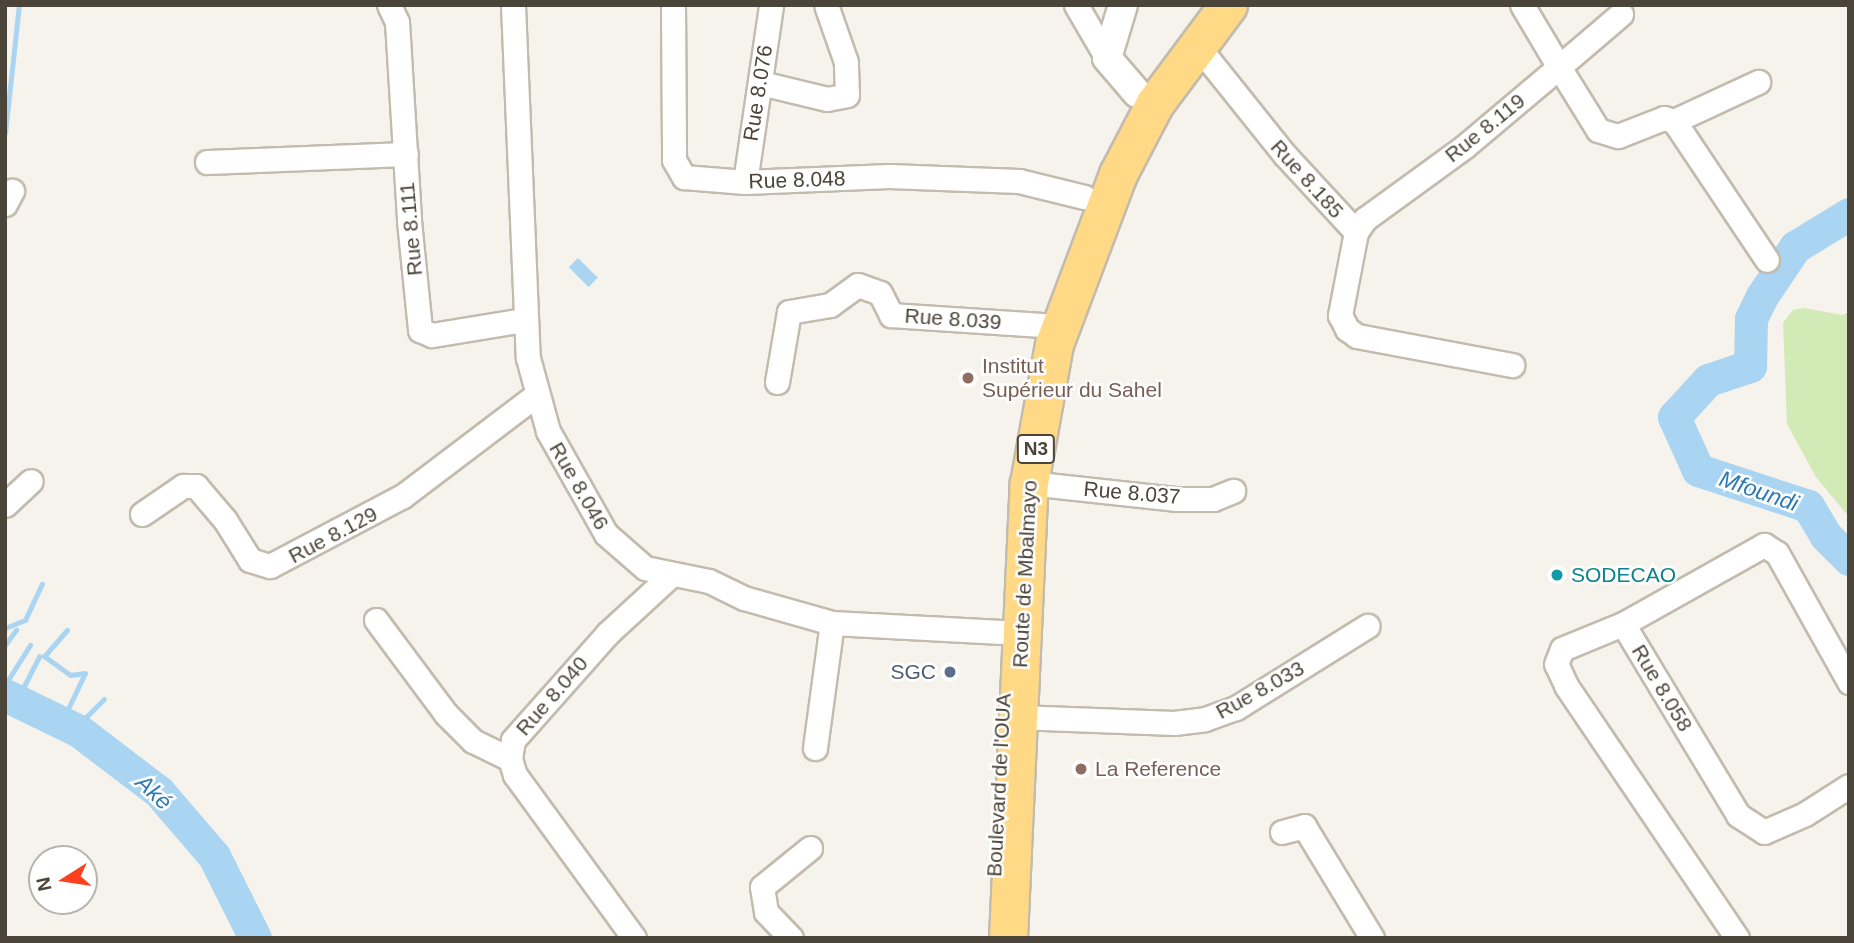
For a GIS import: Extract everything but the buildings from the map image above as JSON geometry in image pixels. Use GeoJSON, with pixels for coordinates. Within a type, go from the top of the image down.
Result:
{"type":"FeatureCollection","features":[{"type":"Feature","properties":{"kind":"highway","name":"Boulevard de l'OUA"},"geometry":{"type":"LineString","coordinates":[[991,938],[1014,632],[1014,496],[1042,325],[1084,197],[1137,93],[1203,5]]}},
{"type":"Feature","properties":{"kind":"highway","name":"Route de Mbalmayo"},"geometry":{"type":"LineString","coordinates":[[1008,938],[1017,717],[1014,632],[1029,484],[1054,344],[1073,286],[1118,174],[1155,103],[1196,44],[1228,5]]}},
{"type":"Feature","properties":{"kind":"street","name":"Rue 8.046"},"geometry":{"type":"LineString","coordinates":[[513,5],[524,320],[536,395],[574,484],[606,534],[645,568],[709,581],[744,598],[832,623],[1014,632]]}},
{"type":"Feature","properties":{"kind":"street","name":"Rue 8.048"},"geometry":{"type":"LineString","coordinates":[[673,5],[677,169],[684,177],[745,182],[888,176],[1018,181],[1084,197]]}},
{"type":"Feature","properties":{"kind":"street","name":"Rue 8.076"},"geometry":{"type":"LineString","coordinates":[[745,182],[771,5]]}},
{"type":"Feature","properties":{"kind":"street"},"geometry":{"type":"LineString","coordinates":[[761,83],[827,99],[847,95],[846,62],[826,5]]}},
{"type":"Feature","properties":{"kind":"street"},"geometry":{"type":"LineString","coordinates":[[1076,5],[1107,58],[1137,93]]}},
{"type":"Feature","properties":{"kind":"street"},"geometry":{"type":"LineString","coordinates":[[1107,58],[1123,5]]}},
{"type":"Feature","properties":{"kind":"street"},"geometry":{"type":"LineString","coordinates":[[1522,5],[1598,130],[1618,136],[1664,118],[1674,121],[1767,260]]}},
{"type":"Feature","properties":{"kind":"street","name":"Rue 8.111"},"geometry":{"type":"LineString","coordinates":[[393,14],[421,330],[432,335],[524,320]]}},
{"type":"Feature","properties":{"kind":"street","name":"Rue 8.119"},"geometry":{"type":"LineString","coordinates":[[1356,232],[1365,219],[1464,147],[1621,14]]}},
{"type":"Feature","properties":{"kind":"street","name":"Rue 8.185"},"geometry":{"type":"LineString","coordinates":[[1196,44],[1285,155],[1356,232],[1340,315],[1347,329],[1357,336],[1512,365]]}},
{"type":"Feature","properties":{"kind":"street"},"geometry":{"type":"LineString","coordinates":[[1674,121],[1758,82]]}},
{"type":"Feature","properties":{"kind":"street"},"geometry":{"type":"LineString","coordinates":[[207,162],[406,154]]}},
{"type":"Feature","properties":{"kind":"street","name":"Rue 8.039"},"geometry":{"type":"LineString","coordinates":[[777,382],[789,312],[830,305],[858,285],[880,293],[891,315],[1042,325]]}},
{"type":"Feature","properties":{"kind":"street","name":"Rue 8.129"},"geometry":{"type":"LineString","coordinates":[[142,514],[183,486],[195,486],[225,520],[250,560],[270,566],[403,496],[536,395]]}},
{"type":"Feature","properties":{"kind":"street"},"geometry":{"type":"LineString","coordinates":[[5,505],[31,481]]}},
{"type":"Feature","properties":{"kind":"street","name":"Rue 8.037"},"geometry":{"type":"LineString","coordinates":[[1029,484],[1177,499],[1213,499],[1233,491]]}},
{"type":"Feature","properties":{"kind":"street"},"geometry":{"type":"LineString","coordinates":[[1623,624],[1764,545],[1777,553],[1849,682]]}},
{"type":"Feature","properties":{"kind":"street","name":"Rue 8.040"},"geometry":{"type":"LineString","coordinates":[[634,938],[515,775],[510,760],[513,740],[608,633],[671,575]]}},
{"type":"Feature","properties":{"kind":"street"},"geometry":{"type":"LineString","coordinates":[[376,620],[446,714],[473,741],[510,760]]}},
{"type":"Feature","properties":{"kind":"street"},"geometry":{"type":"LineString","coordinates":[[815,748],[832,623]]}},
{"type":"Feature","properties":{"kind":"street","name":"Rue 8.058"},"geometry":{"type":"LineString","coordinates":[[1737,938],[1566,685],[1556,664],[1562,649],[1623,624],[1738,815],[1764,832],[1849,786]]}},
{"type":"Feature","properties":{"kind":"street","name":"Rue 8.033"},"geometry":{"type":"LineString","coordinates":[[1017,717],[1174,723],[1205,719],[1236,708],[1367,626]]}},
{"type":"Feature","properties":{"kind":"street"},"geometry":{"type":"LineString","coordinates":[[1282,832],[1304,826],[1372,938]]}},
{"type":"Feature","properties":{"kind":"street"},"geometry":{"type":"LineString","coordinates":[[791,938],[766,912],[762,887],[810,848]]}},
{"type":"Feature","properties":{"kind":"green space"},"geometry":{"type":"Polygon","coordinates":[[[1804,308],[1842,315],[1849,312],[1849,517],[1816,477],[1787,424],[1783,323],[1793,310],[1804,308]]]}},
{"type":"Feature","properties":{"kind":"water"},"geometry":{"type":"Polygon","coordinates":[[[578,258],[598,278],[589,287],[569,267],[578,258]]]}},
{"type":"Feature","properties":{"kind":"waterway"},"geometry":{"type":"LineString","coordinates":[[5,133],[19,5]]}},
{"type":"Feature","properties":{"kind":"waterway","name":"Mfoundi"},"geometry":{"type":"LineString","coordinates":[[1849,214],[1795,247],[1762,296],[1751,319],[1750,366],[1708,380],[1674,417],[1698,470],[1808,506],[1826,536],[1849,559]]}},
{"type":"Feature","properties":{"kind":"waterway"},"geometry":{"type":"LineString","coordinates":[[5,628],[25,620],[42,584]]}},
{"type":"Feature","properties":{"kind":"waterway"},"geometry":{"type":"LineString","coordinates":[[5,645],[16,630]]}},
{"type":"Feature","properties":{"kind":"waterway"},"geometry":{"type":"LineString","coordinates":[[67,630],[44,656],[70,675],[85,673]]}},
{"type":"Feature","properties":{"kind":"waterway"},"geometry":{"type":"LineString","coordinates":[[6,683],[30,645]]}},
{"type":"Feature","properties":{"kind":"waterway"},"geometry":{"type":"LineString","coordinates":[[22,690],[39,656]]}},
{"type":"Feature","properties":{"kind":"waterway"},"geometry":{"type":"LineString","coordinates":[[66,713],[85,673]]}},
{"type":"Feature","properties":{"kind":"waterway","name":"Aké"},"geometry":{"type":"LineString","coordinates":[[5,695],[79,731],[159,792],[214,856],[255,938]]}},
{"type":"Feature","properties":{"kind":"waterway"},"geometry":{"type":"LineString","coordinates":[[82,721],[104,699]]}},
{"type":"Feature","properties":{"kind":"place","name":"Institut Supérieur du Sahel"},"geometry":{"type":"Point","coordinates":[968,378]}},
{"type":"Feature","properties":{"kind":"place","name":"SODECAO"},"geometry":{"type":"Point","coordinates":[1557,575]}},
{"type":"Feature","properties":{"kind":"place","name":"SGC"},"geometry":{"type":"Point","coordinates":[950,672]}},
{"type":"Feature","properties":{"kind":"place","name":"La Reference"},"geometry":{"type":"Point","coordinates":[1081,769]}}]}
